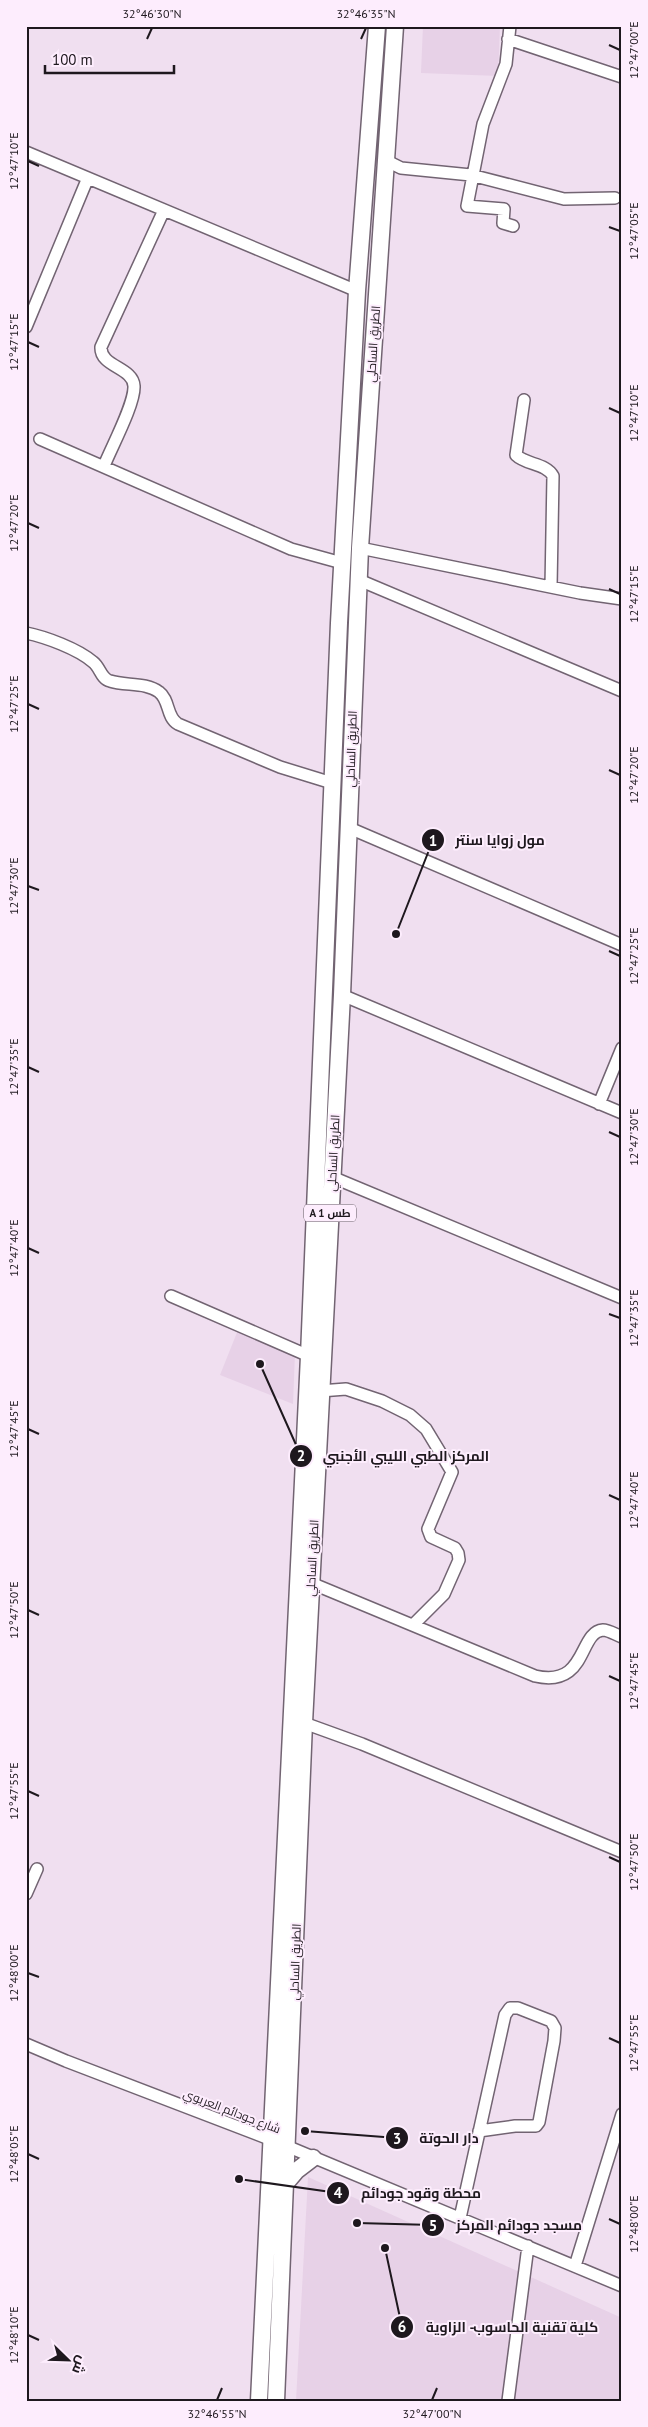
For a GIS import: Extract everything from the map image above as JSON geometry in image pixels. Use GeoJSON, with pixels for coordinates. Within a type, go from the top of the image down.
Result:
{"type":"FeatureCollection","features":[{"type":"Feature","properties":{"kind":"highway","name":"الطريق الساحلي"},"geometry":{"type":"LineString","coordinates":[[276,2401],[285,2184],[280,2144],[332,783],[357,291],[377,26]]}},
{"type":"Feature","properties":{"kind":"highway","name":"الطريق الساحلي"},"geometry":{"type":"LineString","coordinates":[[259,2401],[280,2144],[342,995],[347,827],[360,548],[395,26]]}},
{"type":"Feature","properties":{"kind":"highway"},"geometry":{"type":"LineString","coordinates":[[285,2184],[296,2171],[313,2158]]}},
{"type":"Feature","properties":{"kind":"street"},"geometry":{"type":"LineString","coordinates":[[510,26],[506,64],[483,124],[467,206],[504,209],[502,223],[513,226]]}},
{"type":"Feature","properties":{"kind":"street"},"geometry":{"type":"LineString","coordinates":[[508,39],[622,77]]}},
{"type":"Feature","properties":{"kind":"street"},"geometry":{"type":"LineString","coordinates":[[26,152],[87,180],[164,210],[357,291]]}},
{"type":"Feature","properties":{"kind":"street"},"geometry":{"type":"LineString","coordinates":[[387,161],[401,168],[472,175],[564,199],[614,198]]}},
{"type":"Feature","properties":{"kind":"street"},"geometry":{"type":"LineString","coordinates":[[26,327],[87,180]]}},
{"type":"Feature","properties":{"kind":"street"},"geometry":{"type":"LineString","coordinates":[[104,466],[130,404],[134,386],[132,379],[105,359],[101,347],[164,210]]}},
{"type":"Feature","properties":{"kind":"street"},"geometry":{"type":"LineString","coordinates":[[524,400],[516,455],[524,461],[548,469],[553,476],[551,587]]}},
{"type":"Feature","properties":{"kind":"street"},"geometry":{"type":"LineString","coordinates":[[40,439],[291,549],[342,563]]}},
{"type":"Feature","properties":{"kind":"street"},"geometry":{"type":"LineString","coordinates":[[360,548],[551,587],[622,599]]}},
{"type":"Feature","properties":{"kind":"street"},"geometry":{"type":"LineString","coordinates":[[359,580],[622,691]]}},
{"type":"Feature","properties":{"kind":"street"},"geometry":{"type":"LineString","coordinates":[[26,633],[38,635],[81,654],[94,662],[103,676],[109,681],[142,686],[159,692],[164,698],[172,720],[178,724],[280,767],[332,783]]}},
{"type":"Feature","properties":{"kind":"street"},"geometry":{"type":"LineString","coordinates":[[347,827],[622,945]]}},
{"type":"Feature","properties":{"kind":"street"},"geometry":{"type":"LineString","coordinates":[[342,995],[622,1114]]}},
{"type":"Feature","properties":{"kind":"street"},"geometry":{"type":"LineString","coordinates":[[598,1104],[622,1048]]}},
{"type":"Feature","properties":{"kind":"street"},"geometry":{"type":"LineString","coordinates":[[332,1177],[622,1298]]}},
{"type":"Feature","properties":{"kind":"street"},"geometry":{"type":"LineString","coordinates":[[171,1296],[309,1356]]}},
{"type":"Feature","properties":{"kind":"street"},"geometry":{"type":"LineString","coordinates":[[320,1391],[346,1389],[382,1401],[410,1415],[426,1429],[450,1466],[451,1476],[428,1529],[431,1537],[455,1548],[459,1560],[444,1594],[414,1624]]}},
{"type":"Feature","properties":{"kind":"street"},"geometry":{"type":"LineString","coordinates":[[311,1583],[414,1624],[535,1676],[549,1679],[568,1672],[579,1662],[590,1639],[596,1632],[605,1630],[622,1637]]}},
{"type":"Feature","properties":{"kind":"street"},"geometry":{"type":"LineString","coordinates":[[304,1723],[362,1744],[622,1852]]}},
{"type":"Feature","properties":{"kind":"street"},"geometry":{"type":"LineString","coordinates":[[26,1894],[37,1870]]}},
{"type":"Feature","properties":{"kind":"street"},"geometry":{"type":"LineString","coordinates":[[460,2218],[479,2131],[505,2015],[510,2008],[518,2008],[551,2021],[554,2028],[554,2041],[539,2122],[536,2126],[516,2126],[479,2131]]}},
{"type":"Feature","properties":{"kind":"street","name":"شارع جودائم العريوي"},"geometry":{"type":"LineString","coordinates":[[26,2044],[280,2144],[622,2286]]}},
{"type":"Feature","properties":{"kind":"street"},"geometry":{"type":"LineString","coordinates":[[575,2266],[622,2114]]}},
{"type":"Feature","properties":{"kind":"street"},"geometry":{"type":"LineString","coordinates":[[508,2401],[528,2246]]}},
{"type":"Feature","properties":{"kind":"shaded area"},"geometry":{"type":"Polygon","coordinates":[[[423,26],[500,26],[498,76],[421,73],[423,26]]]}},
{"type":"Feature","properties":{"kind":"shaded area"},"geometry":{"type":"Polygon","coordinates":[[[238,1330],[295,1353],[293,1404],[220,1375],[238,1330]]]}},
{"type":"Feature","properties":{"kind":"shaded area"},"geometry":{"type":"Polygon","coordinates":[[[308,2177],[622,2318],[622,2401],[296,2401],[308,2177]]]}},
{"type":"Feature","properties":{"kind":"place","name":"مول زوايا سنتر"},"geometry":{"type":"Point","coordinates":[396,934]}},
{"type":"Feature","properties":{"kind":"place","name":"المركز الطبي الليبي الأجنبي"},"geometry":{"type":"Point","coordinates":[260,1364]}},
{"type":"Feature","properties":{"kind":"place","name":"دار الحوتة"},"geometry":{"type":"Point","coordinates":[305,2131]}},
{"type":"Feature","properties":{"kind":"place","name":"محطة وقود جودائم"},"geometry":{"type":"Point","coordinates":[239,2179]}},
{"type":"Feature","properties":{"kind":"place","name":"مسجد جودائم المركز"},"geometry":{"type":"Point","coordinates":[357,2223]}},
{"type":"Feature","properties":{"kind":"place","name":"كلية تقنية الحاسوب- الزاوية"},"geometry":{"type":"Point","coordinates":[385,2248]}}]}
